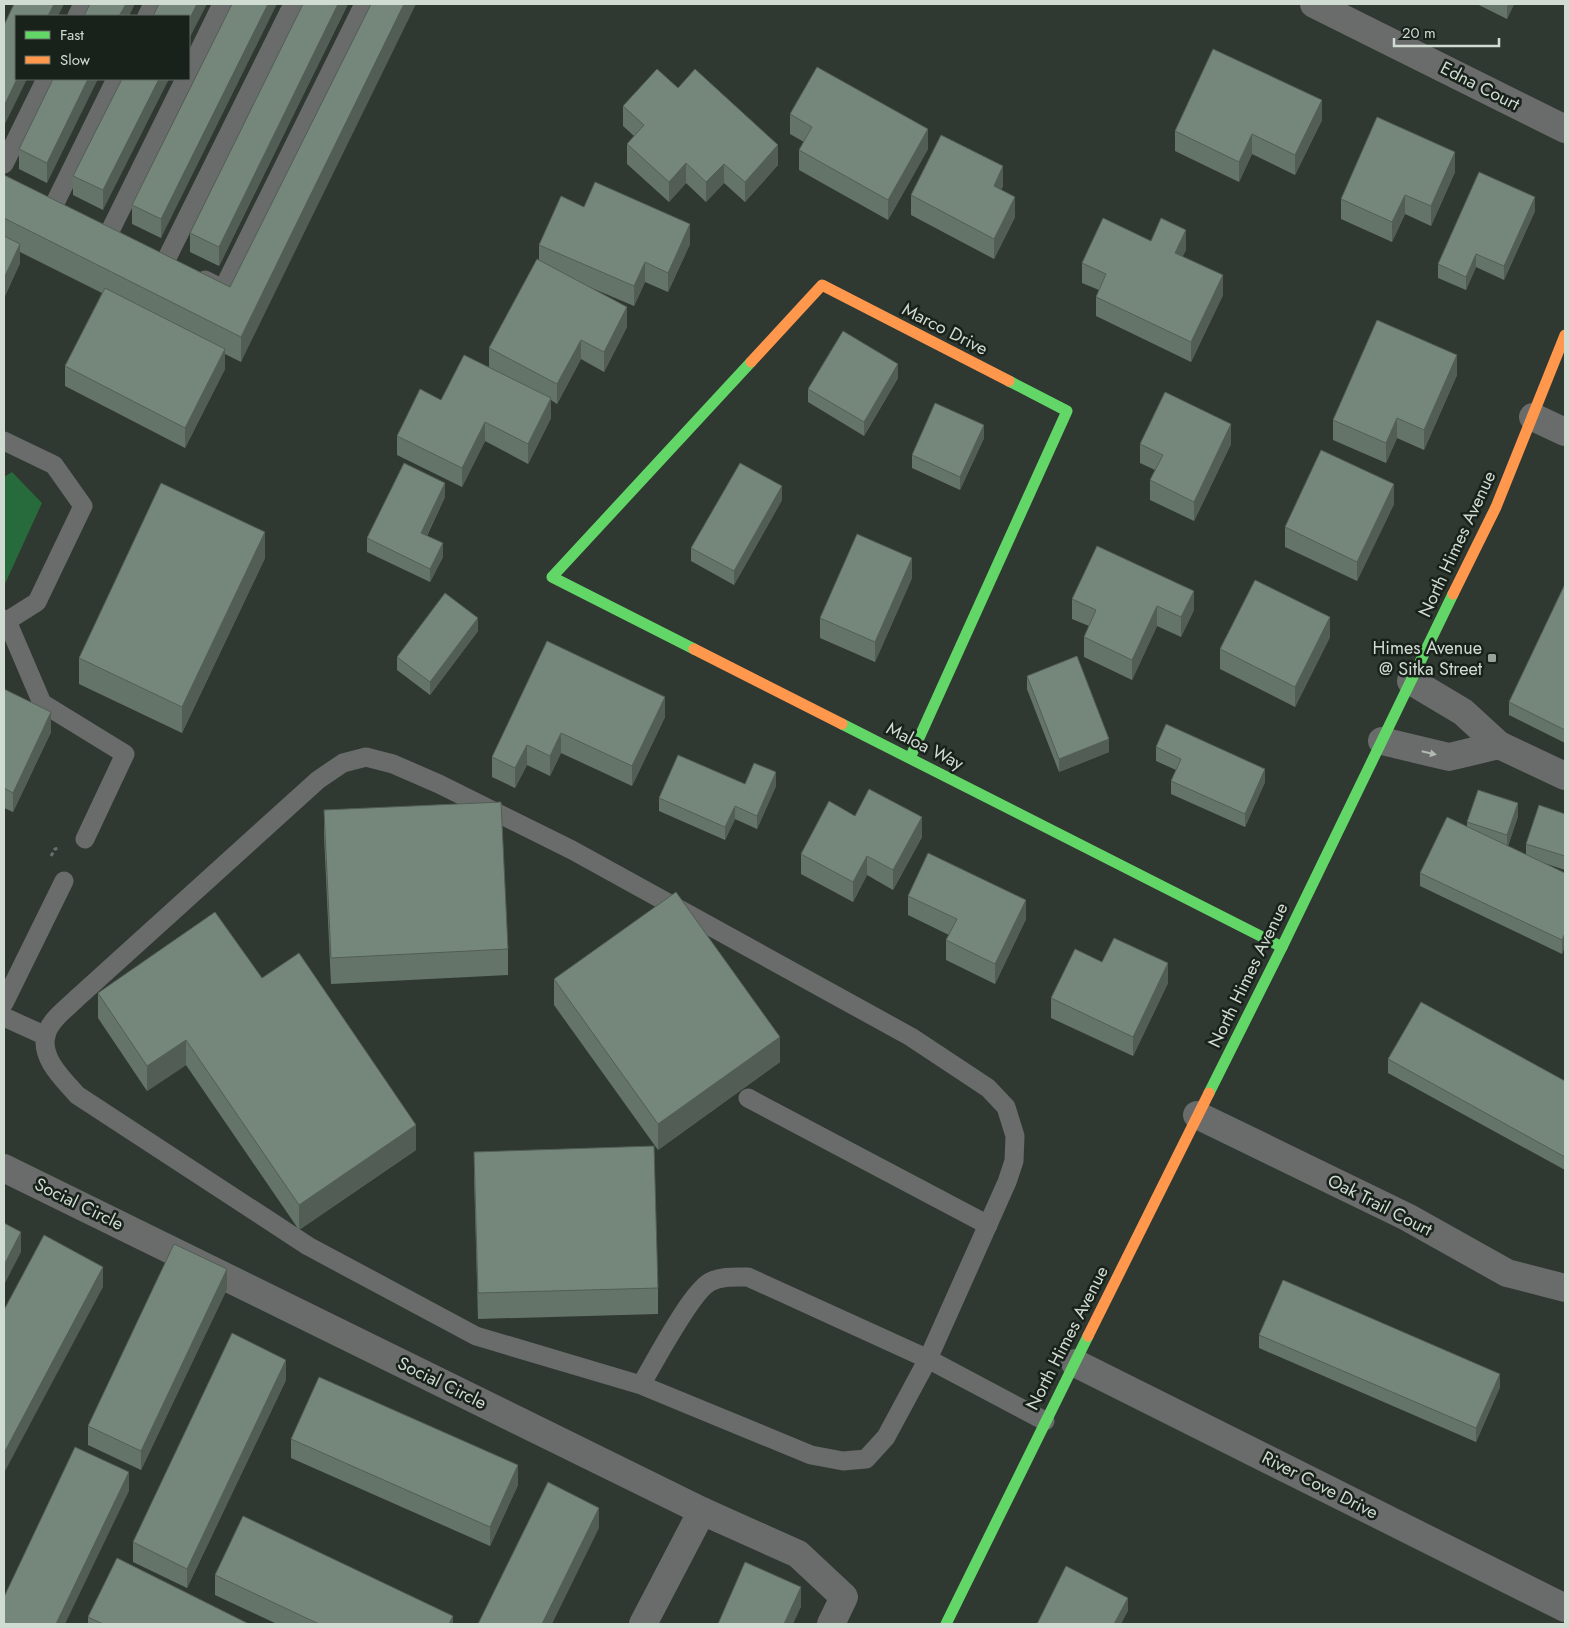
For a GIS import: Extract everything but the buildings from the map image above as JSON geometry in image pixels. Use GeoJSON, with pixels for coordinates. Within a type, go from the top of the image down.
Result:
{"type":"FeatureCollection","features":[{"type":"Feature","properties":{"kind":"street","name":"Edna Court"},"geometry":{"type":"LineString","coordinates":[[1314,4],[1565,129]]}},
{"type":"Feature","properties":{"kind":"street","name":"Marco Drive"},"geometry":{"type":"LineString","coordinates":[[552,577],[822,285],[1067,412],[910,758]]}},
{"type":"Feature","properties":{"kind":"street","name":"North Himes Avenue"},"geometry":{"type":"LineString","coordinates":[[946,1624],[1282,946],[1496,507],[1565,335]]}},
{"type":"Feature","properties":{"kind":"street"},"geometry":{"type":"LineString","coordinates":[[1533,417],[1565,432]]}},
{"type":"Feature","properties":{"kind":"street","name":"Maloa Way"},"geometry":{"type":"LineString","coordinates":[[552,577],[1282,946]]}},
{"type":"Feature","properties":{"kind":"street"},"geometry":{"type":"LineString","coordinates":[[1412,681],[1463,712],[1499,745],[1565,776]]}},
{"type":"Feature","properties":{"kind":"street"},"geometry":{"type":"LineString","coordinates":[[1382,741],[1449,758],[1499,745]]}},
{"type":"Feature","properties":{"kind":"street","name":"Oak Trail Court"},"geometry":{"type":"LineString","coordinates":[[1197,1115],[1407,1217],[1507,1273],[1565,1288]]}},
{"type":"Feature","properties":{"kind":"street","name":"Social Circle"},"geometry":{"type":"LineString","coordinates":[[4,1168],[702,1511],[798,1554],[844,1597],[831,1624]]}},
{"type":"Feature","properties":{"kind":"street","name":"River Cove Drive"},"geometry":{"type":"LineString","coordinates":[[1075,1363],[1565,1608]]}},
{"type":"Feature","properties":{"kind":"street"},"geometry":{"type":"LineString","coordinates":[[643,1624],[702,1511]]}},
{"type":"Feature","properties":{"kind":"lane"},"geometry":{"type":"LineString","coordinates":[[148,15],[154,4]]}},
{"type":"Feature","properties":{"kind":"lane"},"geometry":{"type":"LineString","coordinates":[[190,70],[222,4]]}},
{"type":"Feature","properties":{"kind":"lane"},"geometry":{"type":"LineString","coordinates":[[293,4],[172,263],[223,289],[364,4]]}},
{"type":"Feature","properties":{"kind":"lane"},"geometry":{"type":"LineString","coordinates":[[4,164],[46,80]]}},
{"type":"Feature","properties":{"kind":"lane"},"geometry":{"type":"LineString","coordinates":[[38,194],[63,207],[116,80]]}},
{"type":"Feature","properties":{"kind":"lane"},"geometry":{"type":"LineString","coordinates":[[110,231],[185,80]]}},
{"type":"Feature","properties":{"kind":"lane"},"geometry":{"type":"LineString","coordinates":[[4,441],[54,464],[83,506],[37,602],[6,620],[42,703],[125,754],[85,840]]}},
{"type":"Feature","properties":{"kind":"lane"},"geometry":{"type":"LineString","coordinates":[[366,758],[393,764],[439,784],[572,850],[911,1037],[988,1088],[1006,1107],[1015,1136],[1014,1161],[988,1225],[928,1359],[886,1436],[866,1458],[843,1461],[811,1455],[641,1385],[476,1336],[308,1246],[77,1095],[54,1070],[47,1052],[46,1036],[59,1015],[318,780],[343,763],[366,758]]}},
{"type":"Feature","properties":{"kind":"lane"},"geometry":{"type":"LineString","coordinates":[[4,1004],[64,881]]}},
{"type":"Feature","properties":{"kind":"lane"},"geometry":{"type":"LineString","coordinates":[[4,1017],[46,1036]]}},
{"type":"Feature","properties":{"kind":"lane"},"geometry":{"type":"LineString","coordinates":[[748,1098],[988,1225]]}},
{"type":"Feature","properties":{"kind":"lane"},"geometry":{"type":"LineString","coordinates":[[641,1385],[694,1296],[709,1282],[726,1277],[748,1276],[928,1359],[1045,1421]]}},
{"type":"Feature","properties":{"kind":"shaded area"},"geometry":{"type":"Polygon","coordinates":[[[12,472],[42,503],[4,586],[4,477],[12,472]]]}},
{"type":"Feature","properties":{"kind":"traffic: fast"},"geometry":{"type":"LineString","coordinates":[[694,649],[552,577],[751,362]]}},
{"type":"Feature","properties":{"kind":"traffic: fast"},"geometry":{"type":"LineString","coordinates":[[910,758],[1067,411],[1009,381]]}},
{"type":"Feature","properties":{"kind":"traffic: fast"},"geometry":{"type":"LineString","coordinates":[[1209,1093],[1453,594]]}},
{"type":"Feature","properties":{"kind":"traffic: fast"},"geometry":{"type":"LineString","coordinates":[[842,724],[1282,947]]}},
{"type":"Feature","properties":{"kind":"traffic: fast"},"geometry":{"type":"LineString","coordinates":[[946,1624],[1088,1336]]}},
{"type":"Feature","properties":{"kind":"traffic: slow"},"geometry":{"type":"LineString","coordinates":[[751,362],[822,285],[1009,381]]}},
{"type":"Feature","properties":{"kind":"traffic: slow"},"geometry":{"type":"LineString","coordinates":[[1453,594],[1496,507],[1565,335]]}},
{"type":"Feature","properties":{"kind":"traffic: slow"},"geometry":{"type":"LineString","coordinates":[[694,649],[842,724]]}},
{"type":"Feature","properties":{"kind":"traffic: slow"},"geometry":{"type":"LineString","coordinates":[[1088,1336],[1209,1093]]}},
{"type":"Feature","properties":{"kind":"place","name":"Himes Avenue @ Sitka Street"},"geometry":{"type":"Point","coordinates":[1492,658]}}]}
